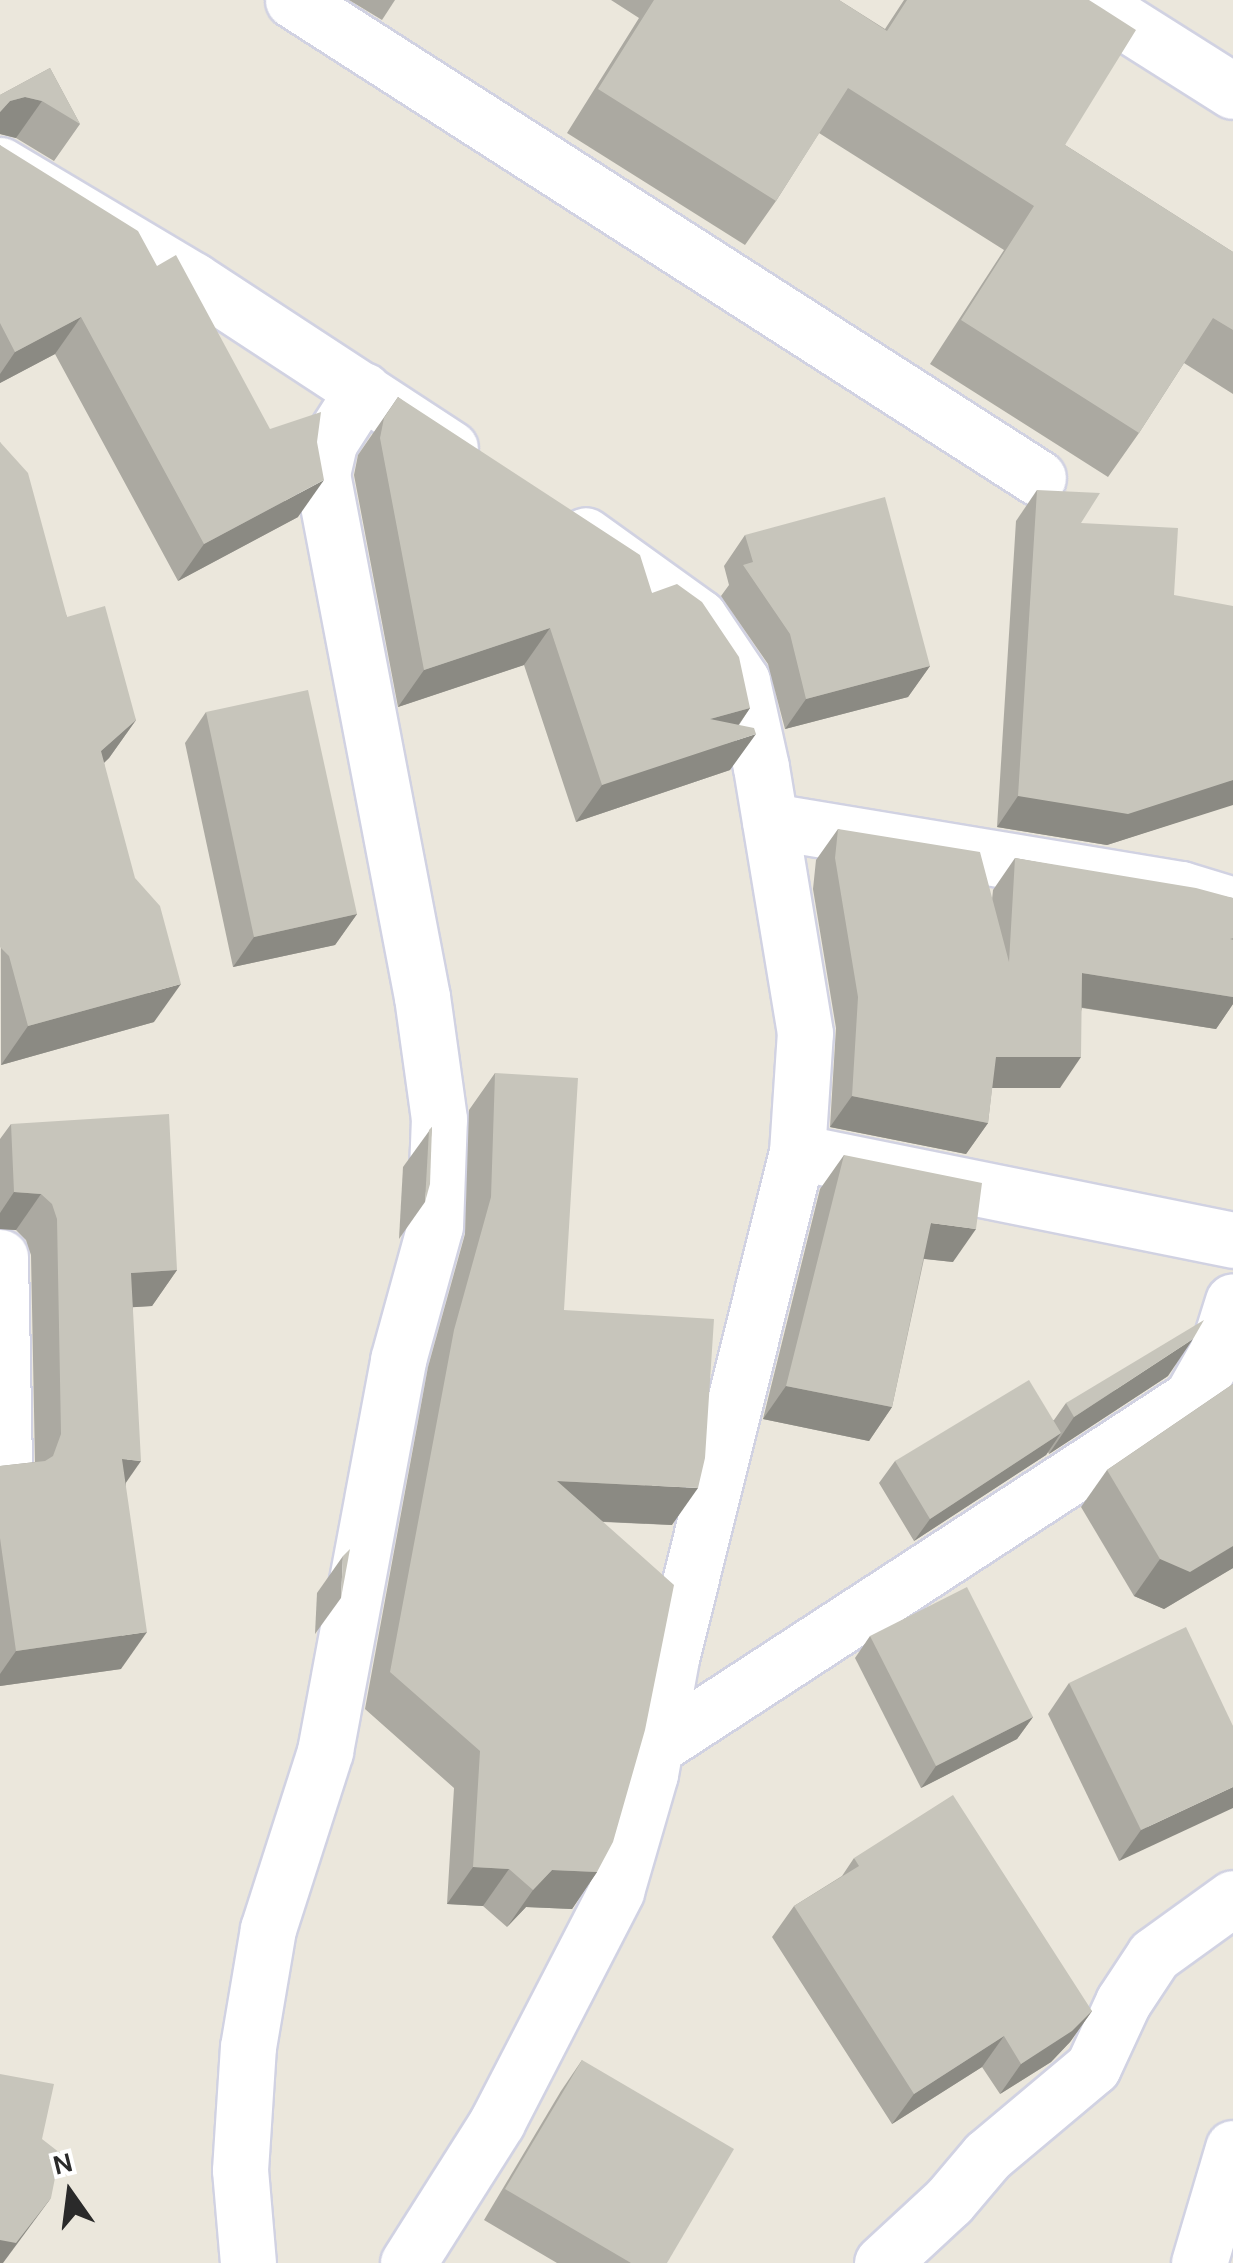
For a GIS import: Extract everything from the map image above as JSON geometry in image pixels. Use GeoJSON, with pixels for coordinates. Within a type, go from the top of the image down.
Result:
{"type":"FeatureCollection","features":[{"type":"Feature","properties":{"kind":"street"},"geometry":{"type":"LineString","coordinates":[[293,0],[1038,478]]}},
{"type":"Feature","properties":{"kind":"street"},"geometry":{"type":"LineString","coordinates":[[1089,0],[1233,92]]}},
{"type":"Feature","properties":{"kind":"street"},"geometry":{"type":"LineString","coordinates":[[0,165],[193,280],[489,473]]}},
{"type":"Feature","properties":{"kind":"street"},"geometry":{"type":"LineString","coordinates":[[248,2263],[242,2135],[248,2048],[268,1929],[325,1751],[398,1360],[435,1226],[439,1120],[422,997],[322,474],[329,444],[363,390]]}},
{"type":"Feature","properties":{"kind":"street"},"geometry":{"type":"LineString","coordinates":[[408,2263],[498,2122],[616,1890],[798,1152],[805,1032],[742,680],[699,617],[537,504]]}},
{"type":"Feature","properties":{"kind":"street"},"geometry":{"type":"LineString","coordinates":[[770,820],[1182,888],[1233,905]]}},
{"type":"Feature","properties":{"kind":"street"},"geometry":{"type":"LineString","coordinates":[[798,1152],[1233,1240]]}},
{"type":"Feature","properties":{"kind":"street"},"geometry":{"type":"LineString","coordinates":[[0,1257],[4,1470]]}},
{"type":"Feature","properties":{"kind":"street"},"geometry":{"type":"LineString","coordinates":[[654,1748],[1191,1398],[1217,1352],[1233,1301]]}},
{"type":"Feature","properties":{"kind":"street"},"geometry":{"type":"LineString","coordinates":[[882,2263],[949,2201],[987,2156],[1093,2067],[1123,2002],[1154,1955],[1233,1898]]}},
{"type":"Feature","properties":{"kind":"street"},"geometry":{"type":"LineString","coordinates":[[1200,2263],[1233,2148]]}},
{"type":"Feature","properties":{"kind":"building"},"geometry":{"type":"Polygon","coordinates":[[[654,0],[839,0],[887,31],[907,0],[1089,0],[1136,30],[1065,145],[1233,252],[1233,330],[1213,318],[1139,433],[961,320],[1034,206],[848,88],[776,201],[598,89],[654,0]]]}},
{"type":"Feature","properties":{"kind":"building"},"geometry":{"type":"Polygon","coordinates":[[[50,68],[80,124],[42,101],[25,97],[10,101],[0,112],[0,95],[50,68]]]}},
{"type":"Feature","properties":{"kind":"building"},"geometry":{"type":"Polygon","coordinates":[[[0,145],[138,231],[157,266],[176,255],[270,429],[321,412],[317,442],[324,480],[204,544],[81,317],[15,352],[0,323],[0,145]]]}},
{"type":"Feature","properties":{"kind":"building"},"geometry":{"type":"Polygon","coordinates":[[[398,397],[640,555],[652,593],[677,584],[702,602],[739,657],[750,708],[710,719],[754,728],[756,734],[602,785],[550,628],[424,670],[380,438],[384,418],[398,397]]]}},
{"type":"Feature","properties":{"kind":"building"},"geometry":{"type":"Polygon","coordinates":[[[0,442],[28,473],[67,617],[105,606],[136,720],[101,751],[135,878],[160,906],[181,984],[28,1026],[9,956],[0,947],[0,442]]]}},
{"type":"Feature","properties":{"kind":"building"},"geometry":{"type":"Polygon","coordinates":[[[1037,490],[1100,493],[1081,523],[1178,528],[1174,595],[1233,606],[1233,780],[1128,814],[1018,796],[1037,490]]]}},
{"type":"Feature","properties":{"kind":"building"},"geometry":{"type":"Polygon","coordinates":[[[885,497],[930,666],[806,699],[790,634],[743,565],[753,562],[745,535],[885,497]]]}},
{"type":"Feature","properties":{"kind":"building"},"geometry":{"type":"Polygon","coordinates":[[[308,690],[357,914],[254,937],[206,712],[308,690]]]}},
{"type":"Feature","properties":{"kind":"building"},"geometry":{"type":"Polygon","coordinates":[[[838,829],[980,852],[1009,962],[1015,858],[1196,888],[1233,898],[1233,997],[1082,973],[1081,1057],[996,1057],[988,1123],[852,1096],[858,997],[835,858],[838,829]]]}},
{"type":"Feature","properties":{"kind":"building"},"geometry":{"type":"Polygon","coordinates":[[[495,1073],[578,1078],[564,1310],[714,1319],[705,1458],[698,1488],[557,1481],[674,1585],[645,1730],[613,1842],[597,1872],[552,1870],[533,1890],[509,1869],[473,1867],[480,1751],[390,1672],[454,1330],[491,1197],[495,1073]]]}},
{"type":"Feature","properties":{"kind":"building"},"geometry":{"type":"Polygon","coordinates":[[[169,1114],[177,1270],[131,1273],[141,1461],[122,1459],[147,1632],[16,1651],[0,1538],[0,1466],[45,1461],[53,1456],[61,1434],[57,1219],[52,1204],[41,1194],[14,1192],[11,1124],[169,1114]]]}},
{"type":"Feature","properties":{"kind":"building"},"geometry":{"type":"Polygon","coordinates":[[[432,1127],[430,1184],[425,1202],[429,1130],[432,1127]]]}},
{"type":"Feature","properties":{"kind":"building"},"geometry":{"type":"Polygon","coordinates":[[[844,1155],[982,1183],[976,1229],[931,1223],[892,1407],[786,1386],[844,1155]]]}},
{"type":"Feature","properties":{"kind":"building"},"geometry":{"type":"Polygon","coordinates":[[[1204,1320],[1193,1339],[1074,1417],[1066,1403],[1204,1320]]]}},
{"type":"Feature","properties":{"kind":"building"},"geometry":{"type":"Polygon","coordinates":[[[1029,1380],[1061,1433],[930,1519],[895,1461],[1029,1380]]]}},
{"type":"Feature","properties":{"kind":"building"},"geometry":{"type":"Polygon","coordinates":[[[1233,1384],[1233,1546],[1190,1572],[1160,1559],[1107,1470],[1233,1384]]]}},
{"type":"Feature","properties":{"kind":"building"},"geometry":{"type":"Polygon","coordinates":[[[350,1549],[341,1598],[343,1556],[350,1549]]]}},
{"type":"Feature","properties":{"kind":"building"},"geometry":{"type":"Polygon","coordinates":[[[967,1587],[1033,1717],[936,1766],[870,1636],[967,1587]]]}},
{"type":"Feature","properties":{"kind":"building"},"geometry":{"type":"Polygon","coordinates":[[[1186,1627],[1233,1726],[1233,1787],[1141,1830],[1069,1683],[1186,1627]]]}},
{"type":"Feature","properties":{"kind":"building"},"geometry":{"type":"Polygon","coordinates":[[[953,1795],[1092,2011],[1072,2031],[1021,2064],[1004,2036],[914,2094],[794,1906],[859,1866],[854,1858],[953,1795]]]}},
{"type":"Feature","properties":{"kind":"building"},"geometry":{"type":"Polygon","coordinates":[[[582,2060],[734,2149],[667,2263],[631,2263],[505,2189],[582,2060]]]}},
{"type":"Feature","properties":{"kind":"building"},"geometry":{"type":"Polygon","coordinates":[[[0,2074],[54,2084],[42,2139],[60,2153],[51,2198],[16,2243],[0,2240],[0,2074]]]}}]}
